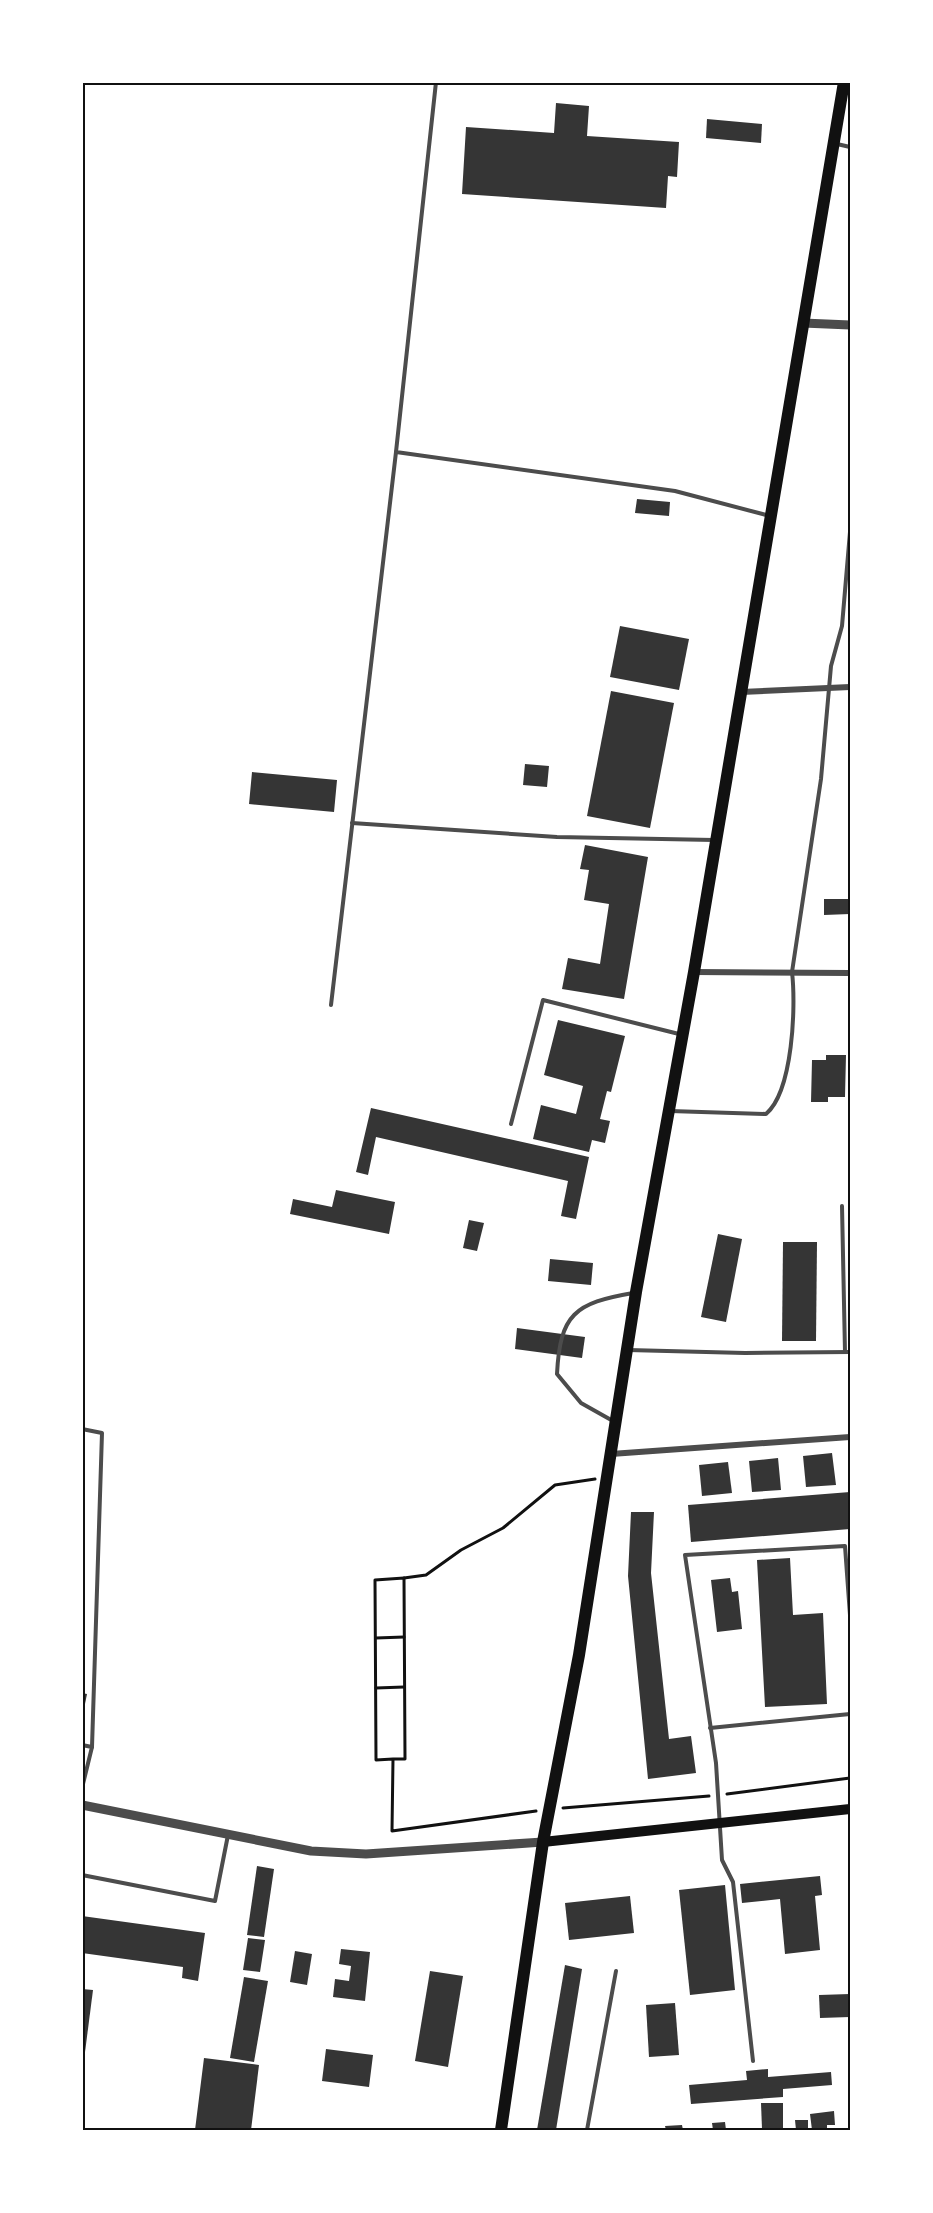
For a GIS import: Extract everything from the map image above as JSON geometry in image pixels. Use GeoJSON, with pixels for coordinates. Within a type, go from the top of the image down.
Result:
{"type":"FeatureCollection","features":[{"type":"Feature","properties":{"kind":"main road"},"geometry":{"type":"LineString","coordinates":[[501,2130],[543,1842],[579,1655],[636,1292],[717,840],[844,82]]}},
{"type":"Feature","properties":{"kind":"main road"},"geometry":{"type":"LineString","coordinates":[[543,1842],[850,1809]]}},
{"type":"Feature","properties":{"kind":"street"},"geometry":{"type":"LineString","coordinates":[[803,323],[850,325]]}},
{"type":"Feature","properties":{"kind":"street"},"geometry":{"type":"LineString","coordinates":[[741,692],[850,687]]}},
{"type":"Feature","properties":{"kind":"street"},"geometry":{"type":"LineString","coordinates":[[694,972],[850,973]]}},
{"type":"Feature","properties":{"kind":"street"},"geometry":{"type":"LineString","coordinates":[[610,1454],[850,1437]]}},
{"type":"Feature","properties":{"kind":"street"},"geometry":{"type":"LineString","coordinates":[[82,1805],[311,1851],[366,1854],[543,1842]]}},
{"type":"Feature","properties":{"kind":"lane"},"geometry":{"type":"LineString","coordinates":[[331,1005],[436,82]]}},
{"type":"Feature","properties":{"kind":"lane"},"geometry":{"type":"LineString","coordinates":[[834,143],[850,147]]}},
{"type":"Feature","properties":{"kind":"lane"},"geometry":{"type":"LineString","coordinates":[[396,448],[396,452],[675,491],[771,516]]}},
{"type":"Feature","properties":{"kind":"lane"},"geometry":{"type":"LineString","coordinates":[[670,1111],[766,1114],[775,1106],[783,1088],[795,993],[792,972],[821,779],[831,688],[831,666],[842,626],[850,532]]}},
{"type":"Feature","properties":{"kind":"lane"},"geometry":{"type":"LineString","coordinates":[[352,823],[557,837],[717,840]]}},
{"type":"Feature","properties":{"kind":"lane"},"geometry":{"type":"LineString","coordinates":[[511,1124],[543,1000],[683,1035]]}},
{"type":"Feature","properties":{"kind":"lane"},"geometry":{"type":"LineString","coordinates":[[843,1206],[845,1352]]}},
{"type":"Feature","properties":{"kind":"lane"},"geometry":{"type":"LineString","coordinates":[[616,1422],[581,1403],[557,1374],[558,1346],[568,1319],[597,1299],[636,1292]]}},
{"type":"Feature","properties":{"kind":"lane"},"geometry":{"type":"LineString","coordinates":[[627,1350],[745,1353],[850,1352]]}},
{"type":"Feature","properties":{"kind":"lane"},"geometry":{"type":"LineString","coordinates":[[82,1429],[102,1433],[92,1747],[82,1788]]}},
{"type":"Feature","properties":{"kind":"lane"},"geometry":{"type":"LineString","coordinates":[[753,2061],[733,1882],[722,1860],[710,1728],[685,1555],[845,1546],[850,1615]]}},
{"type":"Feature","properties":{"kind":"lane"},"geometry":{"type":"LineString","coordinates":[[710,1728],[850,1714]]}},
{"type":"Feature","properties":{"kind":"lane"},"geometry":{"type":"LineString","coordinates":[[82,1744],[92,1747]]}},
{"type":"Feature","properties":{"kind":"lane"},"geometry":{"type":"LineString","coordinates":[[82,1875],[215,1901],[228,1834]]}},
{"type":"Feature","properties":{"kind":"lane"},"geometry":{"type":"LineString","coordinates":[[587,2130],[616,1971]]}},
{"type":"Feature","properties":{"kind":"path"},"geometry":{"type":"LineString","coordinates":[[404,1578],[405,1759],[376,1760],[375,1580],[426,1575],[461,1550],[503,1528],[555,1485],[607,1477]]}},
{"type":"Feature","properties":{"kind":"path"},"geometry":{"type":"LineString","coordinates":[[376,1638],[404,1637]]}},
{"type":"Feature","properties":{"kind":"path"},"geometry":{"type":"LineString","coordinates":[[376,1688],[404,1687]]}},
{"type":"Feature","properties":{"kind":"path"},"geometry":{"type":"LineString","coordinates":[[393,1759],[392,1831],[549,1809],[717,1795],[850,1778]]}},
{"type":"Feature","properties":{"kind":"building"},"geometry":{"type":"Polygon","coordinates":[[[556,103],[589,106],[587,136],[679,142],[677,177],[668,176],[666,208],[462,194],[466,127],[554,133],[556,103]]]}},
{"type":"Feature","properties":{"kind":"building"},"geometry":{"type":"Polygon","coordinates":[[[707,119],[762,124],[761,143],[706,138],[707,119]]]}},
{"type":"Feature","properties":{"kind":"building"},"geometry":{"type":"Polygon","coordinates":[[[637,499],[670,502],[669,516],[635,513],[637,499]]]}},
{"type":"Feature","properties":{"kind":"building"},"geometry":{"type":"Polygon","coordinates":[[[620,626],[689,639],[679,690],[610,677],[620,626]]]}},
{"type":"Feature","properties":{"kind":"building"},"geometry":{"type":"Polygon","coordinates":[[[611,691],[674,703],[650,828],[587,816],[611,691]]]}},
{"type":"Feature","properties":{"kind":"building"},"geometry":{"type":"Polygon","coordinates":[[[525,764],[549,766],[547,787],[523,785],[525,764]]]}},
{"type":"Feature","properties":{"kind":"building"},"geometry":{"type":"Polygon","coordinates":[[[252,772],[337,780],[334,812],[249,804],[252,772]]]}},
{"type":"Feature","properties":{"kind":"building"},"geometry":{"type":"Polygon","coordinates":[[[585,845],[648,857],[624,999],[562,989],[568,958],[600,964],[609,904],[584,900],[589,870],[580,869],[585,845]]]}},
{"type":"Feature","properties":{"kind":"building"},"geometry":{"type":"Polygon","coordinates":[[[824,899],[850,899],[850,914],[824,915],[824,899]]]}},
{"type":"Feature","properties":{"kind":"building"},"geometry":{"type":"Polygon","coordinates":[[[558,1020],[625,1036],[611,1092],[607,1091],[600,1119],[610,1121],[605,1143],[592,1140],[589,1152],[533,1139],[541,1105],[576,1114],[583,1086],[544,1075],[558,1020]]]}},
{"type":"Feature","properties":{"kind":"building"},"geometry":{"type":"Polygon","coordinates":[[[826,1055],[846,1055],[845,1097],[828,1097],[828,1102],[811,1102],[812,1060],[826,1060],[826,1055]]]}},
{"type":"Feature","properties":{"kind":"building"},"geometry":{"type":"Polygon","coordinates":[[[371,1108],[589,1157],[576,1219],[561,1216],[568,1181],[376,1137],[368,1175],[356,1172],[371,1108]]]}},
{"type":"Feature","properties":{"kind":"building"},"geometry":{"type":"Polygon","coordinates":[[[336,1190],[395,1202],[389,1234],[290,1214],[293,1199],[332,1207],[336,1190]]]}},
{"type":"Feature","properties":{"kind":"building"},"geometry":{"type":"Polygon","coordinates":[[[469,1220],[484,1223],[477,1251],[463,1248],[469,1220]]]}},
{"type":"Feature","properties":{"kind":"building"},"geometry":{"type":"Polygon","coordinates":[[[718,1234],[742,1239],[726,1322],[701,1317],[718,1234]]]}},
{"type":"Feature","properties":{"kind":"building"},"geometry":{"type":"Polygon","coordinates":[[[783,1242],[817,1242],[816,1341],[782,1341],[783,1242]]]}},
{"type":"Feature","properties":{"kind":"building"},"geometry":{"type":"Polygon","coordinates":[[[550,1259],[593,1263],[591,1285],[548,1281],[550,1259]]]}},
{"type":"Feature","properties":{"kind":"building"},"geometry":{"type":"Polygon","coordinates":[[[517,1328],[585,1337],[582,1358],[515,1349],[517,1328]]]}},
{"type":"Feature","properties":{"kind":"building"},"geometry":{"type":"Polygon","coordinates":[[[832,1453],[836,1485],[806,1487],[803,1456],[832,1453]]]}},
{"type":"Feature","properties":{"kind":"building"},"geometry":{"type":"Polygon","coordinates":[[[778,1458],[781,1490],[752,1492],[749,1461],[778,1458]]]}},
{"type":"Feature","properties":{"kind":"building"},"geometry":{"type":"Polygon","coordinates":[[[728,1462],[732,1493],[702,1496],[699,1465],[728,1462]]]}},
{"type":"Feature","properties":{"kind":"building"},"geometry":{"type":"Polygon","coordinates":[[[850,1492],[850,1529],[691,1542],[688,1505],[850,1492]]]}},
{"type":"Feature","properties":{"kind":"building"},"geometry":{"type":"Polygon","coordinates":[[[631,1512],[654,1512],[651,1573],[669,1739],[691,1736],[696,1773],[648,1779],[628,1576],[631,1512]]]}},
{"type":"Feature","properties":{"kind":"building"},"geometry":{"type":"Polygon","coordinates":[[[790,1558],[793,1615],[823,1613],[827,1704],[765,1707],[757,1560],[790,1558]]]}},
{"type":"Feature","properties":{"kind":"building"},"geometry":{"type":"Polygon","coordinates":[[[730,1578],[732,1592],[738,1591],[742,1629],[717,1632],[711,1580],[730,1578]]]}},
{"type":"Feature","properties":{"kind":"building"},"geometry":{"type":"Polygon","coordinates":[[[82,1693],[87,1694],[84,1709],[82,1709],[82,1693]]]}},
{"type":"Feature","properties":{"kind":"building"},"geometry":{"type":"Polygon","coordinates":[[[257,1866],[274,1869],[264,1937],[247,1935],[257,1866]]]}},
{"type":"Feature","properties":{"kind":"building"},"geometry":{"type":"Polygon","coordinates":[[[820,1876],[822,1895],[815,1896],[820,1950],[785,1954],[780,1899],[742,1903],[740,1884],[820,1876]]]}},
{"type":"Feature","properties":{"kind":"building"},"geometry":{"type":"Polygon","coordinates":[[[725,1885],[735,1990],[690,1995],[679,1890],[725,1885]]]}},
{"type":"Feature","properties":{"kind":"building"},"geometry":{"type":"Polygon","coordinates":[[[630,1896],[634,1933],[569,1940],[565,1903],[630,1896]]]}},
{"type":"Feature","properties":{"kind":"building"},"geometry":{"type":"Polygon","coordinates":[[[82,1916],[205,1933],[198,1981],[182,1978],[183,1967],[82,1953],[82,1916]]]}},
{"type":"Feature","properties":{"kind":"building"},"geometry":{"type":"Polygon","coordinates":[[[248,1938],[265,1940],[260,1972],[243,1970],[248,1938]]]}},
{"type":"Feature","properties":{"kind":"building"},"geometry":{"type":"Polygon","coordinates":[[[341,1949],[370,1952],[365,2001],[333,1997],[335,1979],[349,1981],[351,1966],[339,1964],[341,1949]]]}},
{"type":"Feature","properties":{"kind":"building"},"geometry":{"type":"Polygon","coordinates":[[[295,1951],[312,1954],[307,1985],[290,1982],[295,1951]]]}},
{"type":"Feature","properties":{"kind":"building"},"geometry":{"type":"Polygon","coordinates":[[[565,1965],[582,1969],[556,2130],[537,2130],[565,1965]]]}},
{"type":"Feature","properties":{"kind":"building"},"geometry":{"type":"Polygon","coordinates":[[[430,1971],[463,1976],[448,2067],[415,2061],[430,1971]]]}},
{"type":"Feature","properties":{"kind":"building"},"geometry":{"type":"Polygon","coordinates":[[[244,1977],[268,1981],[254,2062],[230,2058],[244,1977]]]}},
{"type":"Feature","properties":{"kind":"building"},"geometry":{"type":"Polygon","coordinates":[[[82,1989],[93,1990],[84,2060],[82,2060],[82,1989]]]}},
{"type":"Feature","properties":{"kind":"building"},"geometry":{"type":"Polygon","coordinates":[[[850,1994],[850,2017],[820,2018],[819,1995],[850,1994]]]}},
{"type":"Feature","properties":{"kind":"building"},"geometry":{"type":"Polygon","coordinates":[[[675,2003],[679,2055],[649,2057],[646,2005],[675,2003]]]}},
{"type":"Feature","properties":{"kind":"building"},"geometry":{"type":"Polygon","coordinates":[[[326,2049],[373,2055],[369,2087],[322,2081],[326,2049]]]}},
{"type":"Feature","properties":{"kind":"building"},"geometry":{"type":"Polygon","coordinates":[[[204,2058],[259,2065],[251,2130],[195,2130],[204,2058]]]}},
{"type":"Feature","properties":{"kind":"building"},"geometry":{"type":"Polygon","coordinates":[[[768,2069],[768,2077],[831,2072],[832,2085],[783,2089],[783,2097],[691,2104],[689,2085],[747,2080],[746,2071],[768,2069]]]}},
{"type":"Feature","properties":{"kind":"building"},"geometry":{"type":"Polygon","coordinates":[[[761,2103],[783,2103],[783,2129],[762,2129],[761,2103]]]}},
{"type":"Feature","properties":{"kind":"building"},"geometry":{"type":"Polygon","coordinates":[[[834,2111],[835,2125],[827,2125],[827,2130],[812,2130],[810,2114],[834,2111]]]}},
{"type":"Feature","properties":{"kind":"building"},"geometry":{"type":"Polygon","coordinates":[[[795,2120],[808,2120],[808,2130],[796,2130],[795,2120]]]}},
{"type":"Feature","properties":{"kind":"building"},"geometry":{"type":"Polygon","coordinates":[[[725,2122],[726,2130],[713,2130],[712,2123],[725,2122]]]}},
{"type":"Feature","properties":{"kind":"building"},"geometry":{"type":"Polygon","coordinates":[[[682,2125],[683,2130],[666,2130],[665,2126],[682,2125]]]}}]}
